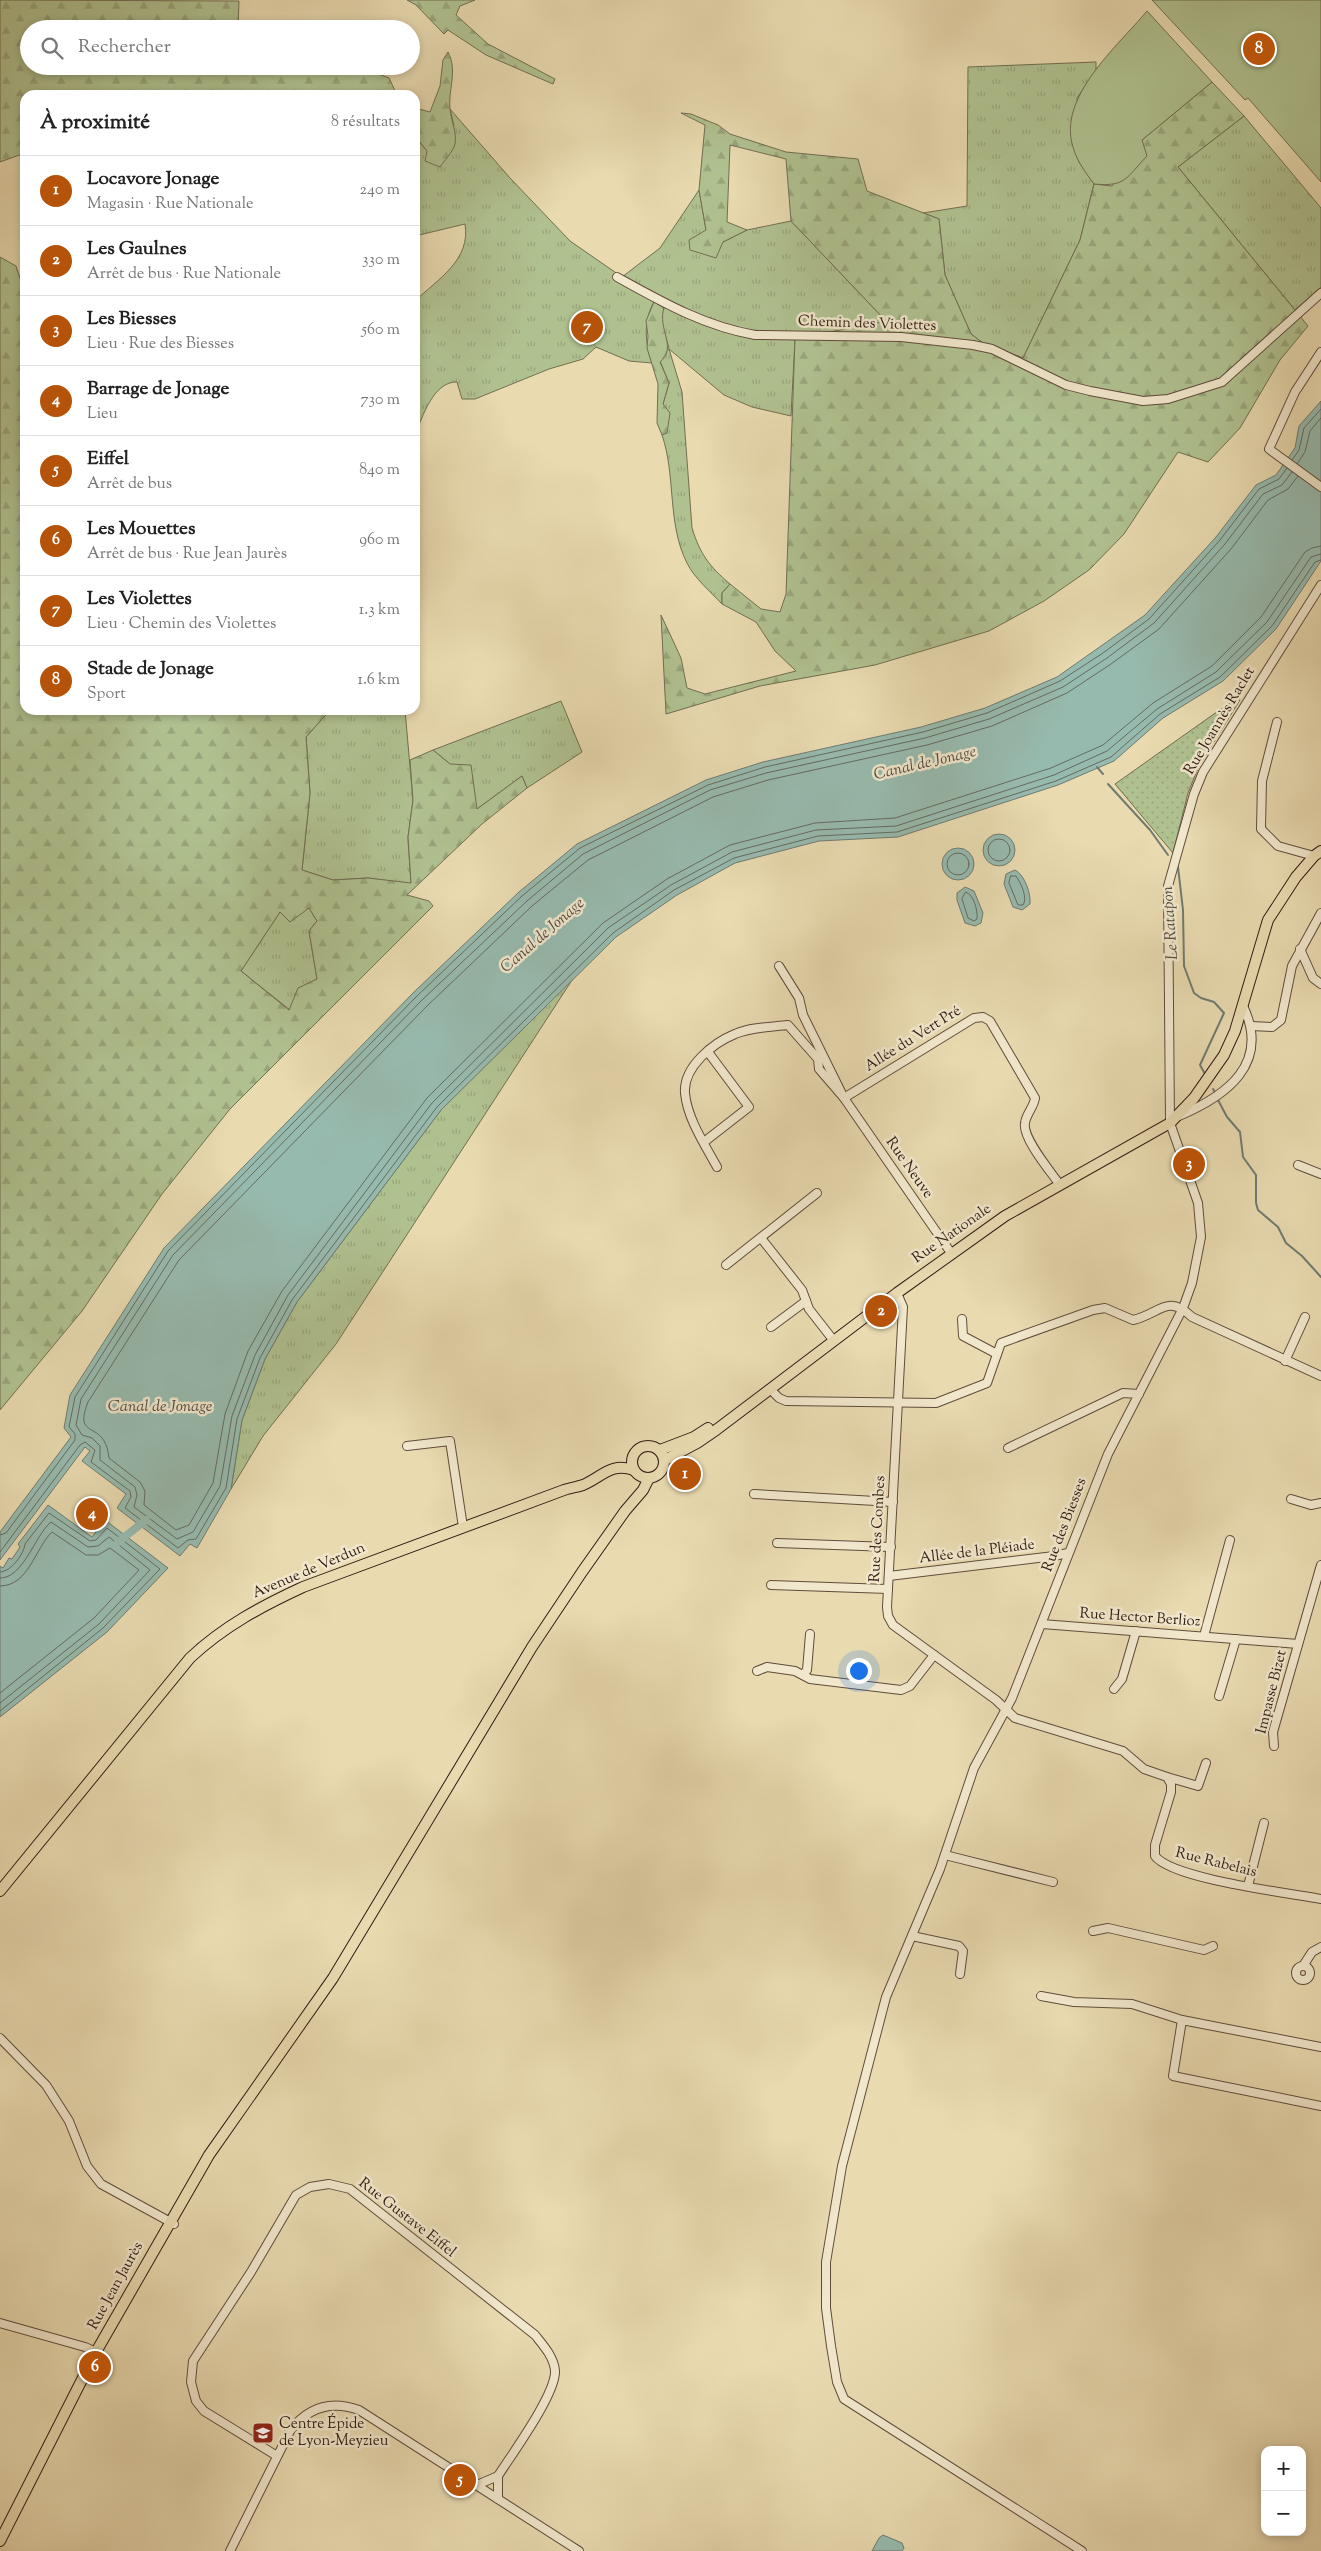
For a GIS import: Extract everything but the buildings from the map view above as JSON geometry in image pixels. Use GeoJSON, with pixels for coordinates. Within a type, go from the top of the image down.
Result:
{"type":"FeatureCollection","features":[{"type":"Feature","properties":{"kind":"main road","name":"Rue Nationale"},"geometry":{"type":"LineString","coordinates":[[665,1460],[698,1443],[951,1253],[1005,1216],[1173,1120],[1213,1074],[1224,1055],[1243,1006],[1268,920],[1296,877],[1317,853]]}},
{"type":"Feature","properties":{"kind":"main road","name":"Rue Nationale"},"geometry":{"type":"LineString","coordinates":[[660,1450],[694,1437],[760,1397]]}},
{"type":"Feature","properties":{"kind":"main road"},"geometry":{"type":"LineString","coordinates":[[646,1445],[660,1450],[665,1460],[661,1473],[641,1475],[633,1455],[646,1445]]}},
{"type":"Feature","properties":{"kind":"main road","name":"Avenue de Verdun"},"geometry":{"type":"LineString","coordinates":[[564,1490],[606,1463],[633,1455]]}},
{"type":"Feature","properties":{"kind":"main road","name":"Avenue de Verdun"},"geometry":{"type":"LineString","coordinates":[[0,1891],[190,1658],[207,1642],[262,1606],[304,1586],[584,1484],[607,1470],[618,1467],[641,1475]]}},
{"type":"Feature","properties":{"kind":"main road","name":"Rue Jean Jaurès"},"geometry":{"type":"LineString","coordinates":[[0,2541],[96,2352],[210,2155],[333,1978],[532,1647],[625,1511],[637,1489],[641,1475]]}},
{"type":"Feature","properties":{"kind":"street","name":"Chemin des Violettes"},"geometry":{"type":"LineString","coordinates":[[617,278],[679,312],[737,332],[755,335],[901,336],[973,345],[992,349],[1016,359],[1066,385],[1143,401],[1168,399],[1222,382],[1321,293]]}},
{"type":"Feature","properties":{"kind":"street"},"geometry":{"type":"LineString","coordinates":[[1321,352],[1295,392],[1269,449],[1321,487]]}},
{"type":"Feature","properties":{"kind":"street","name":"Rue Joannès Raclet"},"geometry":{"type":"LineString","coordinates":[[1173,1120],[1167,938],[1168,886],[1172,870],[1194,794],[1203,772],[1321,585]]}},
{"type":"Feature","properties":{"kind":"street"},"geometry":{"type":"LineString","coordinates":[[1277,722],[1262,781],[1261,829],[1278,846],[1317,853]]}},
{"type":"Feature","properties":{"kind":"street"},"geometry":{"type":"LineString","coordinates":[[1251,1026],[1272,1027],[1281,1020],[1289,980],[1300,949],[1321,913]]}},
{"type":"Feature","properties":{"kind":"street"},"geometry":{"type":"LineString","coordinates":[[1300,949],[1309,971],[1321,984]]}},
{"type":"Feature","properties":{"kind":"street","name":"Rue Neuve"},"geometry":{"type":"LineString","coordinates":[[779,966],[799,998],[803,1015],[844,1098]]}},
{"type":"Feature","properties":{"kind":"street","name":"Rue Nationale"},"geometry":{"type":"LineString","coordinates":[[1173,1120],[1203,1106],[1239,1079],[1245,1068],[1250,1046],[1251,1026],[1243,1006]]}},
{"type":"Feature","properties":{"kind":"street","name":"Allée du Vert Pré"},"geometry":{"type":"LineString","coordinates":[[844,1098],[974,1018],[983,1017],[990,1022],[1036,1098],[1026,1119],[1025,1134],[1060,1185]]}},
{"type":"Feature","properties":{"kind":"street","name":"Rue Neuve"},"geometry":{"type":"LineString","coordinates":[[708,1052],[734,1034],[752,1029],[788,1025],[818,1059],[819,1069],[844,1098],[951,1253]]}},
{"type":"Feature","properties":{"kind":"street"},"geometry":{"type":"LineString","coordinates":[[704,1142],[749,1107],[708,1052],[690,1070],[685,1091],[686,1103],[704,1142],[717,1166]]}},
{"type":"Feature","properties":{"kind":"street","name":"Rue des Biesses"},"geometry":{"type":"LineString","coordinates":[[1082,2551],[844,2399],[840,2392],[826,2308],[826,2262],[842,2166],[886,1997],[944,1855],[978,1757],[1006,1711],[1108,1454],[1183,1308],[1197,1261],[1201,1237],[1198,1203],[1173,1120]]}},
{"type":"Feature","properties":{"kind":"street"},"geometry":{"type":"LineString","coordinates":[[1298,1165],[1321,1174]]}},
{"type":"Feature","properties":{"kind":"street"},"geometry":{"type":"LineString","coordinates":[[726,1265],[817,1193]]}},
{"type":"Feature","properties":{"kind":"street"},"geometry":{"type":"LineString","coordinates":[[761,1238],[802,1290],[809,1309],[834,1341]]}},
{"type":"Feature","properties":{"kind":"street","name":"Rue des Combes"},"geometry":{"type":"LineString","coordinates":[[897,1293],[903,1307],[888,1616],[893,1625],[996,1700],[1006,1711]]}},
{"type":"Feature","properties":{"kind":"street"},"geometry":{"type":"LineString","coordinates":[[771,1327],[806,1301]]}},
{"type":"Feature","properties":{"kind":"street"},"geometry":{"type":"LineString","coordinates":[[770,1390],[786,1401],[936,1403],[986,1382],[1001,1343],[1093,1310],[1105,1308],[1133,1320],[1170,1305],[1183,1308],[1192,1317],[1321,1376]]}},
{"type":"Feature","properties":{"kind":"street"},"geometry":{"type":"LineString","coordinates":[[1286,1361],[1305,1318]]}},
{"type":"Feature","properties":{"kind":"street"},"geometry":{"type":"LineString","coordinates":[[962,1319],[963,1336],[997,1354]]}},
{"type":"Feature","properties":{"kind":"street"},"geometry":{"type":"LineString","coordinates":[[1008,1448],[1123,1393],[1139,1394]]}},
{"type":"Feature","properties":{"kind":"street"},"geometry":{"type":"LineString","coordinates":[[407,1446],[450,1440],[463,1527]]}},
{"type":"Feature","properties":{"kind":"street"},"geometry":{"type":"LineString","coordinates":[[754,1494],[893,1502]]}},
{"type":"Feature","properties":{"kind":"street"},"geometry":{"type":"LineString","coordinates":[[1291,1499],[1311,1504],[1321,1503]]}},
{"type":"Feature","properties":{"kind":"street"},"geometry":{"type":"LineString","coordinates":[[1204,1636],[1230,1540]]}},
{"type":"Feature","properties":{"kind":"street"},"geometry":{"type":"LineString","coordinates":[[777,1543],[890,1547]]}},
{"type":"Feature","properties":{"kind":"street","name":"Allée de la Pléiade"},"geometry":{"type":"LineString","coordinates":[[889,1576],[1068,1553]]}},
{"type":"Feature","properties":{"kind":"street"},"geometry":{"type":"LineString","coordinates":[[1298,1644],[1321,1565]]}},
{"type":"Feature","properties":{"kind":"street"},"geometry":{"type":"LineString","coordinates":[[771,1585],[888,1589]]}},
{"type":"Feature","properties":{"kind":"street","name":"Rue Hector Berlioz"},"geometry":{"type":"LineString","coordinates":[[1042,1624],[1298,1644]]}},
{"type":"Feature","properties":{"kind":"street"},"geometry":{"type":"LineString","coordinates":[[1114,1689],[1122,1679],[1136,1631]]}},
{"type":"Feature","properties":{"kind":"street"},"geometry":{"type":"LineString","coordinates":[[803,1675],[807,1670],[810,1634]]}},
{"type":"Feature","properties":{"kind":"street"},"geometry":{"type":"LineString","coordinates":[[1219,1696],[1236,1639]]}},
{"type":"Feature","properties":{"kind":"street","name":"Impasse Bizet"},"geometry":{"type":"LineString","coordinates":[[1274,1746],[1274,1732],[1298,1644]]}},
{"type":"Feature","properties":{"kind":"street"},"geometry":{"type":"LineString","coordinates":[[757,1671],[767,1667],[795,1671],[810,1679],[901,1690],[910,1686],[934,1655]]}},
{"type":"Feature","properties":{"kind":"street"},"geometry":{"type":"LineString","coordinates":[[1006,1711],[1015,1718],[1123,1751],[1144,1769],[1198,1786],[1206,1763]]}},
{"type":"Feature","properties":{"kind":"street","name":"Rue Rabelais"},"geometry":{"type":"LineString","coordinates":[[1167,1777],[1171,1784],[1171,1792],[1155,1845],[1155,1856],[1159,1861],[1165,1865],[1207,1878],[1321,1899]]}},
{"type":"Feature","properties":{"kind":"street"},"geometry":{"type":"LineString","coordinates":[[1248,1886],[1264,1823]]}},
{"type":"Feature","properties":{"kind":"street"},"geometry":{"type":"LineString","coordinates":[[944,1855],[1053,1882]]}},
{"type":"Feature","properties":{"kind":"street"},"geometry":{"type":"LineString","coordinates":[[1093,1931],[1108,1928],[1204,1950],[1213,1946]]}},
{"type":"Feature","properties":{"kind":"street"},"geometry":{"type":"LineString","coordinates":[[912,1936],[959,1946],[963,1951],[960,1974]]}},
{"type":"Feature","properties":{"kind":"street"},"geometry":{"type":"LineString","coordinates":[[1303,1966],[1312,1952],[1321,1947]]}},
{"type":"Feature","properties":{"kind":"street"},"geometry":{"type":"LineString","coordinates":[[1041,1996],[1074,2002],[1132,2004],[1182,2020],[1321,2048]]}},
{"type":"Feature","properties":{"kind":"street"},"geometry":{"type":"LineString","coordinates":[[1182,2020],[1173,2076],[1321,2106]]}},
{"type":"Feature","properties":{"kind":"street"},"geometry":{"type":"LineString","coordinates":[[0,2038],[46,2084],[69,2121],[88,2166],[101,2184],[172,2223]]}},
{"type":"Feature","properties":{"kind":"street","name":"Rue Gustave Eiffel"},"geometry":{"type":"LineString","coordinates":[[277,2456],[204,2410],[196,2401],[190,2371],[198,2352],[251,2272],[296,2195],[310,2187],[329,2184],[350,2189],[535,2335],[548,2352],[555,2371],[552,2388],[498,2476]]}},
{"type":"Feature","properties":{"kind":"street"},"geometry":{"type":"LineString","coordinates":[[0,2323],[85,2347],[96,2352]]}},
{"type":"Feature","properties":{"kind":"street"},"geometry":{"type":"LineString","coordinates":[[230,2551],[290,2431],[305,2415],[316,2408],[332,2404],[349,2407],[386,2426],[579,2551]]}},
{"type":"Feature","properties":{"kind":"street"},"geometry":{"type":"LineString","coordinates":[[477,2485],[498,2476],[498,2499]]}},
{"type":"Feature","properties":{"kind":"green space"},"geometry":{"type":"Polygon","coordinates":[[[0,0],[239,1],[238,20],[20,20],[20,75],[381,75],[389,78],[395,90],[20,90],[20,155],[0,162],[0,0]]]}},
{"type":"Feature","properties":{"kind":"green space"},"geometry":{"type":"Polygon","coordinates":[[[407,0],[475,0],[460,6],[456,15],[488,44],[555,79],[553,84],[486,55],[448,30],[444,34],[416,5],[407,0]]]}},
{"type":"Feature","properties":{"kind":"green space"},"geometry":{"type":"Polygon","coordinates":[[[1152,0],[1321,0],[1321,182],[1248,98],[1245,100],[1152,0]]]}},
{"type":"Feature","properties":{"kind":"green space"},"geometry":{"type":"Polygon","coordinates":[[[1147,11],[1212,82],[1142,140],[1147,156],[1125,179],[1113,184],[1094,184],[1084,171],[1073,147],[1070,128],[1074,110],[1082,91],[1093,73],[1147,11]]]}},
{"type":"Feature","properties":{"kind":"green space"},"geometry":{"type":"Polygon","coordinates":[[[448,52],[452,66],[450,109],[455,131],[455,144],[440,167],[425,161],[427,151],[420,142],[420,109],[430,112],[440,86],[443,60],[448,52]]]}},
{"type":"Feature","properties":{"kind":"green space"},"geometry":{"type":"Polygon","coordinates":[[[1096,62],[1096,70],[1077,98],[1079,162],[1094,184],[1080,240],[1023,358],[983,343],[971,334],[945,275],[939,219],[923,213],[967,206],[968,67],[1096,62]]]}},
{"type":"Feature","properties":{"kind":"green space"},"geometry":{"type":"Polygon","coordinates":[[[1212,82],[1244,116],[1178,167],[1308,326],[1280,360],[1240,428],[1208,462],[1178,452],[1124,534],[1089,570],[1044,601],[989,631],[875,665],[760,686],[666,714],[661,615],[681,658],[687,688],[705,694],[796,671],[775,651],[756,622],[722,604],[722,593],[730,584],[761,609],[780,612],[786,594],[795,339],[886,321],[791,221],[786,159],[730,145],[727,222],[747,230],[723,242],[716,258],[690,250],[689,240],[706,230],[699,190],[705,125],[681,113],[691,114],[718,125],[730,134],[786,152],[858,159],[867,191],[939,219],[945,275],[971,334],[983,343],[1023,358],[1080,240],[1094,184],[1112,186],[1142,140],[1212,82]]]}},
{"type":"Feature","properties":{"kind":"green space"},"geometry":{"type":"Polygon","coordinates":[[[450,109],[510,178],[570,241],[622,277],[660,248],[699,190],[706,230],[723,242],[747,230],[791,221],[886,321],[795,339],[791,416],[752,407],[724,395],[669,349],[682,392],[692,528],[698,545],[706,559],[730,584],[722,593],[722,604],[690,569],[681,548],[677,532],[669,466],[662,435],[667,432],[663,404],[669,383],[660,361],[669,348],[660,318],[664,308],[654,302],[648,317],[646,332],[652,363],[629,361],[596,347],[583,359],[549,369],[475,399],[462,399],[457,382],[449,383],[435,394],[420,422],[420,297],[451,268],[463,248],[466,237],[465,224],[420,235],[420,142],[427,151],[454,126],[450,109]]]}},
{"type":"Feature","properties":{"kind":"green space"},"geometry":{"type":"Polygon","coordinates":[[[1244,116],[1321,208],[1321,287],[1295,310],[1178,167],[1244,116]]]}},
{"type":"Feature","properties":{"kind":"green space"},"geometry":{"type":"Polygon","coordinates":[[[0,257],[16,266],[20,278],[20,715],[326,715],[306,737],[310,793],[302,870],[333,880],[368,878],[411,883],[408,837],[413,800],[410,760],[433,750],[450,764],[471,765],[477,809],[522,776],[527,788],[482,824],[407,895],[429,901],[433,906],[230,1109],[162,1194],[82,1311],[0,1410],[0,257]],[[309,908],[290,922],[280,912],[241,971],[289,1010],[298,988],[317,979],[309,931],[317,921],[309,908]]]}},
{"type":"Feature","properties":{"kind":"green space"},"geometry":{"type":"Polygon","coordinates":[[[654,302],[664,308],[663,323],[667,344],[665,356],[660,362],[669,383],[663,404],[670,413],[667,433],[662,435],[657,423],[658,384],[647,348],[646,321],[654,302]]]}},
{"type":"Feature","properties":{"kind":"green space"},"geometry":{"type":"Polygon","coordinates":[[[1238,697],[1240,700],[1199,766],[1188,793],[1173,853],[1115,784],[1238,697]]]}},
{"type":"Feature","properties":{"kind":"green space"},"geometry":{"type":"Polygon","coordinates":[[[561,701],[582,752],[527,788],[522,776],[477,809],[450,764],[433,750],[561,701]]]}},
{"type":"Feature","properties":{"kind":"green space"},"geometry":{"type":"Polygon","coordinates":[[[326,715],[405,715],[413,800],[408,837],[411,884],[368,878],[333,880],[302,870],[310,793],[306,737],[326,715]]]}},
{"type":"Feature","properties":{"kind":"green space"},"geometry":{"type":"Polygon","coordinates":[[[309,908],[317,921],[309,931],[317,979],[298,989],[290,1010],[241,971],[280,912],[309,908]]]}},
{"type":"Feature","properties":{"kind":"green space"},"geometry":{"type":"Polygon","coordinates":[[[574,977],[336,1344],[263,1436],[231,1489],[242,1420],[265,1359],[297,1302],[441,1110],[574,977]]]}},
{"type":"Feature","properties":{"kind":"water","name":"Canal de Jonage"},"geometry":{"type":"Polygon","coordinates":[[[1321,401],[1321,561],[1276,629],[1223,681],[1163,718],[1114,761],[1058,785],[898,837],[819,841],[735,863],[677,895],[616,937],[441,1110],[297,1302],[265,1359],[242,1420],[231,1489],[197,1548],[190,1544],[180,1556],[117,1508],[126,1494],[82,1461],[90,1451],[85,1447],[0,1560],[0,1532],[71,1437],[64,1428],[70,1395],[164,1248],[414,992],[519,892],[577,844],[706,780],[763,762],[921,727],[985,708],[1057,677],[1145,615],[1216,537],[1256,485],[1276,475],[1295,448],[1299,426],[1321,401]]]}},
{"type":"Feature","properties":{"kind":"water"},"geometry":{"type":"Polygon","coordinates":[[[999,834],[1005,835],[1010,839],[1014,844],[1014,856],[1010,861],[1005,865],[999,866],[993,865],[988,861],[984,856],[983,850],[984,844],[988,839],[993,835],[999,834]]]}},
{"type":"Feature","properties":{"kind":"water"},"geometry":{"type":"Polygon","coordinates":[[[958,848],[964,849],[969,853],[973,858],[973,870],[969,875],[964,879],[958,880],[952,879],[947,875],[943,870],[942,864],[943,858],[947,853],[952,849],[958,848]]]}},
{"type":"Feature","properties":{"kind":"water"},"geometry":{"type":"Polygon","coordinates":[[[1015,870],[1022,876],[1027,885],[1029,895],[1030,904],[1022,910],[1013,907],[1004,884],[1006,874],[1015,870]]]}},
{"type":"Feature","properties":{"kind":"water"},"geometry":{"type":"Polygon","coordinates":[[[965,887],[974,891],[983,913],[981,923],[975,926],[965,923],[957,900],[957,893],[965,887]]]}},
{"type":"Feature","properties":{"kind":"water"},"geometry":{"type":"Polygon","coordinates":[[[48,1505],[92,1537],[105,1520],[168,1568],[107,1632],[0,1717],[0,1566],[3,1568],[9,1558],[12,1559],[20,1547],[18,1544],[48,1505]]]}},
{"type":"Feature","properties":{"kind":"water"},"geometry":{"type":"Polygon","coordinates":[[[883,2535],[902,2543],[904,2548],[902,2551],[872,2551],[879,2538],[883,2535]]]}},
{"type":"Feature","properties":{"kind":"waterway","name":"Le Ratapon"},"geometry":{"type":"LineString","coordinates":[[1097,767],[1103,774]]}},
{"type":"Feature","properties":{"kind":"waterway","name":"Le Ratapon"},"geometry":{"type":"LineString","coordinates":[[1108,784],[1150,830],[1168,855]]}},
{"type":"Feature","properties":{"kind":"waterway","name":"Le Ratapon"},"geometry":{"type":"LineString","coordinates":[[1178,867],[1183,910],[1184,966],[1194,993],[1201,998],[1214,1002],[1224,1013],[1200,1065],[1205,1074]]}},
{"type":"Feature","properties":{"kind":"waterway","name":"Le Ratapon"},"geometry":{"type":"LineString","coordinates":[[1213,1089],[1216,1094]]}},
{"type":"Feature","properties":{"kind":"waterway","name":"Le Ratapon"},"geometry":{"type":"LineString","coordinates":[[1218,1100],[1227,1117],[1240,1132],[1243,1157],[1256,1175],[1256,1203],[1258,1210],[1278,1227],[1286,1243],[1302,1256],[1321,1277]]}},
{"type":"Feature","properties":{"kind":"waterway","name":"Canal de Jonage"},"geometry":{"type":"LineString","coordinates":[[118,1542],[146,1520]]}},
{"type":"Feature","properties":{"kind":"place","name":"Stade de Jonage"},"geometry":{"type":"Point","coordinates":[1259,49]}},
{"type":"Feature","properties":{"kind":"place","name":"Les Violettes"},"geometry":{"type":"Point","coordinates":[587,327]}},
{"type":"Feature","properties":{"kind":"place","name":"Les Biesses"},"geometry":{"type":"Point","coordinates":[1189,1164]}},
{"type":"Feature","properties":{"kind":"place","name":"Les Gaulnes"},"geometry":{"type":"Point","coordinates":[881,1311]}},
{"type":"Feature","properties":{"kind":"place","name":"Locavore Jonage"},"geometry":{"type":"Point","coordinates":[685,1474]}},
{"type":"Feature","properties":{"kind":"place","name":"Barrage de Jonage"},"geometry":{"type":"Point","coordinates":[92,1514]}},
{"type":"Feature","properties":{"kind":"place","name":"Les Mouettes"},"geometry":{"type":"Point","coordinates":[95,2367]}},
{"type":"Feature","properties":{"kind":"place","name":"Centre Épide de Lyon-Meyzieu"},"geometry":{"type":"Point","coordinates":[263,2433]}},
{"type":"Feature","properties":{"kind":"place","name":"Eiffel"},"geometry":{"type":"Point","coordinates":[460,2480]}}]}
